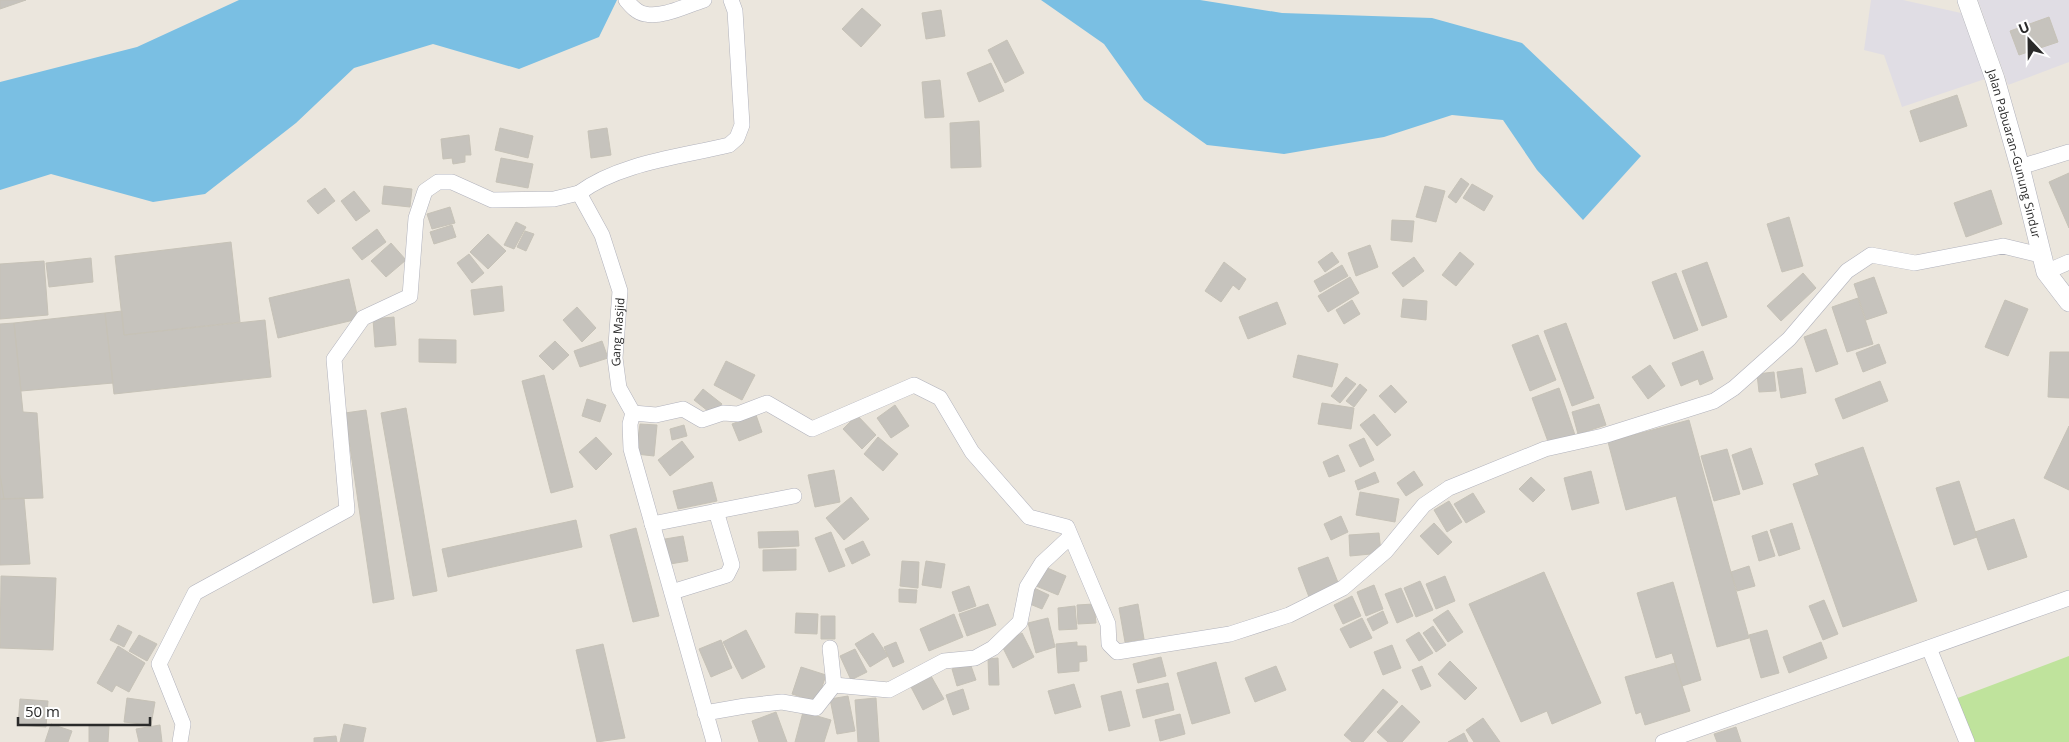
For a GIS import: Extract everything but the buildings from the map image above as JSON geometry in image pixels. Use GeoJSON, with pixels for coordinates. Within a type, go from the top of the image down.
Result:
{"type":"FeatureCollection","features":[{"type":"Feature","properties":{"kind":"street"},"geometry":{"type":"LineString","coordinates":[[626,0],[634,9],[644,14],[659,14],[704,0]]}},
{"type":"Feature","properties":{"kind":"street"},"geometry":{"type":"LineString","coordinates":[[180,742],[183,724],[159,664],[194,594],[348,510],[334,358],[363,318],[410,296],[416,218],[425,191],[438,182],[452,182],[492,200],[554,200],[579,193],[594,182],[617,172],[729,145],[737,138],[742,124],[735,11],[731,0]]}},
{"type":"Feature","properties":{"kind":"street","name":"Jalan Pabuaran–Gunung Sindur"},"geometry":{"type":"LineString","coordinates":[[1967,0],[1995,79],[2036,227],[2043,263],[2069,302]]}},
{"type":"Feature","properties":{"kind":"street"},"geometry":{"type":"LineString","coordinates":[[2020,167],[2069,152]]}},
{"type":"Feature","properties":{"kind":"street","name":"Gang Masjid"},"geometry":{"type":"LineString","coordinates":[[579,193],[602,235],[620,291],[615,358],[620,388],[633,413]]}},
{"type":"Feature","properties":{"kind":"street"},"geometry":{"type":"LineString","coordinates":[[714,742],[630,449],[630,424],[633,413],[656,415],[683,409],[702,420],[723,413],[738,414],[767,403],[812,429],[914,385],[940,398],[972,452],[1030,517],[1067,527],[1108,624],[1109,644],[1117,652],[1230,634],[1289,614],[1343,588],[1386,551],[1424,505],[1449,488],[1545,449],[1603,436],[1714,401],[1734,388],[1789,340],[1847,271],[1871,255],[1915,263],[2003,246],[2043,263],[2069,262]]}},
{"type":"Feature","properties":{"kind":"street"},"geometry":{"type":"LineString","coordinates":[[652,524],[794,496]]}},
{"type":"Feature","properties":{"kind":"street"},"geometry":{"type":"LineString","coordinates":[[672,592],[727,575],[730,570],[732,565],[716,511]]}},
{"type":"Feature","properties":{"kind":"street"},"geometry":{"type":"LineString","coordinates":[[834,685],[889,690],[944,661],[975,658],[993,648],[1020,622],[1027,587],[1042,563],[1070,537]]}},
{"type":"Feature","properties":{"kind":"street"},"geometry":{"type":"LineString","coordinates":[[1663,742],[2069,598]]}},
{"type":"Feature","properties":{"kind":"street"},"geometry":{"type":"LineString","coordinates":[[706,714],[745,706],[782,702],[816,708],[834,685],[830,648]]}},
{"type":"Feature","properties":{"kind":"street"},"geometry":{"type":"LineString","coordinates":[[1929,648],[1967,742]]}},
{"type":"Feature","properties":{"kind":"shaded area"},"geometry":{"type":"Polygon","coordinates":[[[1871,0],[1903,0],[1961,13],[1985,79],[1902,107],[1884,55],[1864,50],[1871,0]]]}},
{"type":"Feature","properties":{"kind":"shaded area"},"geometry":{"type":"Polygon","coordinates":[[[1978,0],[2069,0],[2069,62],[2008,85],[1978,0]]]}},
{"type":"Feature","properties":{"kind":"green space"},"geometry":{"type":"Polygon","coordinates":[[[2069,656],[2069,742],[1971,742],[1955,699],[2069,656]]]}},
{"type":"Feature","properties":{"kind":"water"},"geometry":{"type":"Polygon","coordinates":[[[239,0],[617,0],[599,37],[519,69],[433,44],[354,68],[296,123],[205,194],[153,202],[51,174],[0,190],[0,82],[137,47],[239,0]]]}},
{"type":"Feature","properties":{"kind":"water"},"geometry":{"type":"Polygon","coordinates":[[[1041,0],[1200,0],[1282,13],[1432,18],[1522,43],[1641,156],[1583,220],[1537,170],[1503,120],[1452,115],[1384,137],[1284,154],[1207,145],[1144,100],[1104,44],[1041,0]]]}}]}
